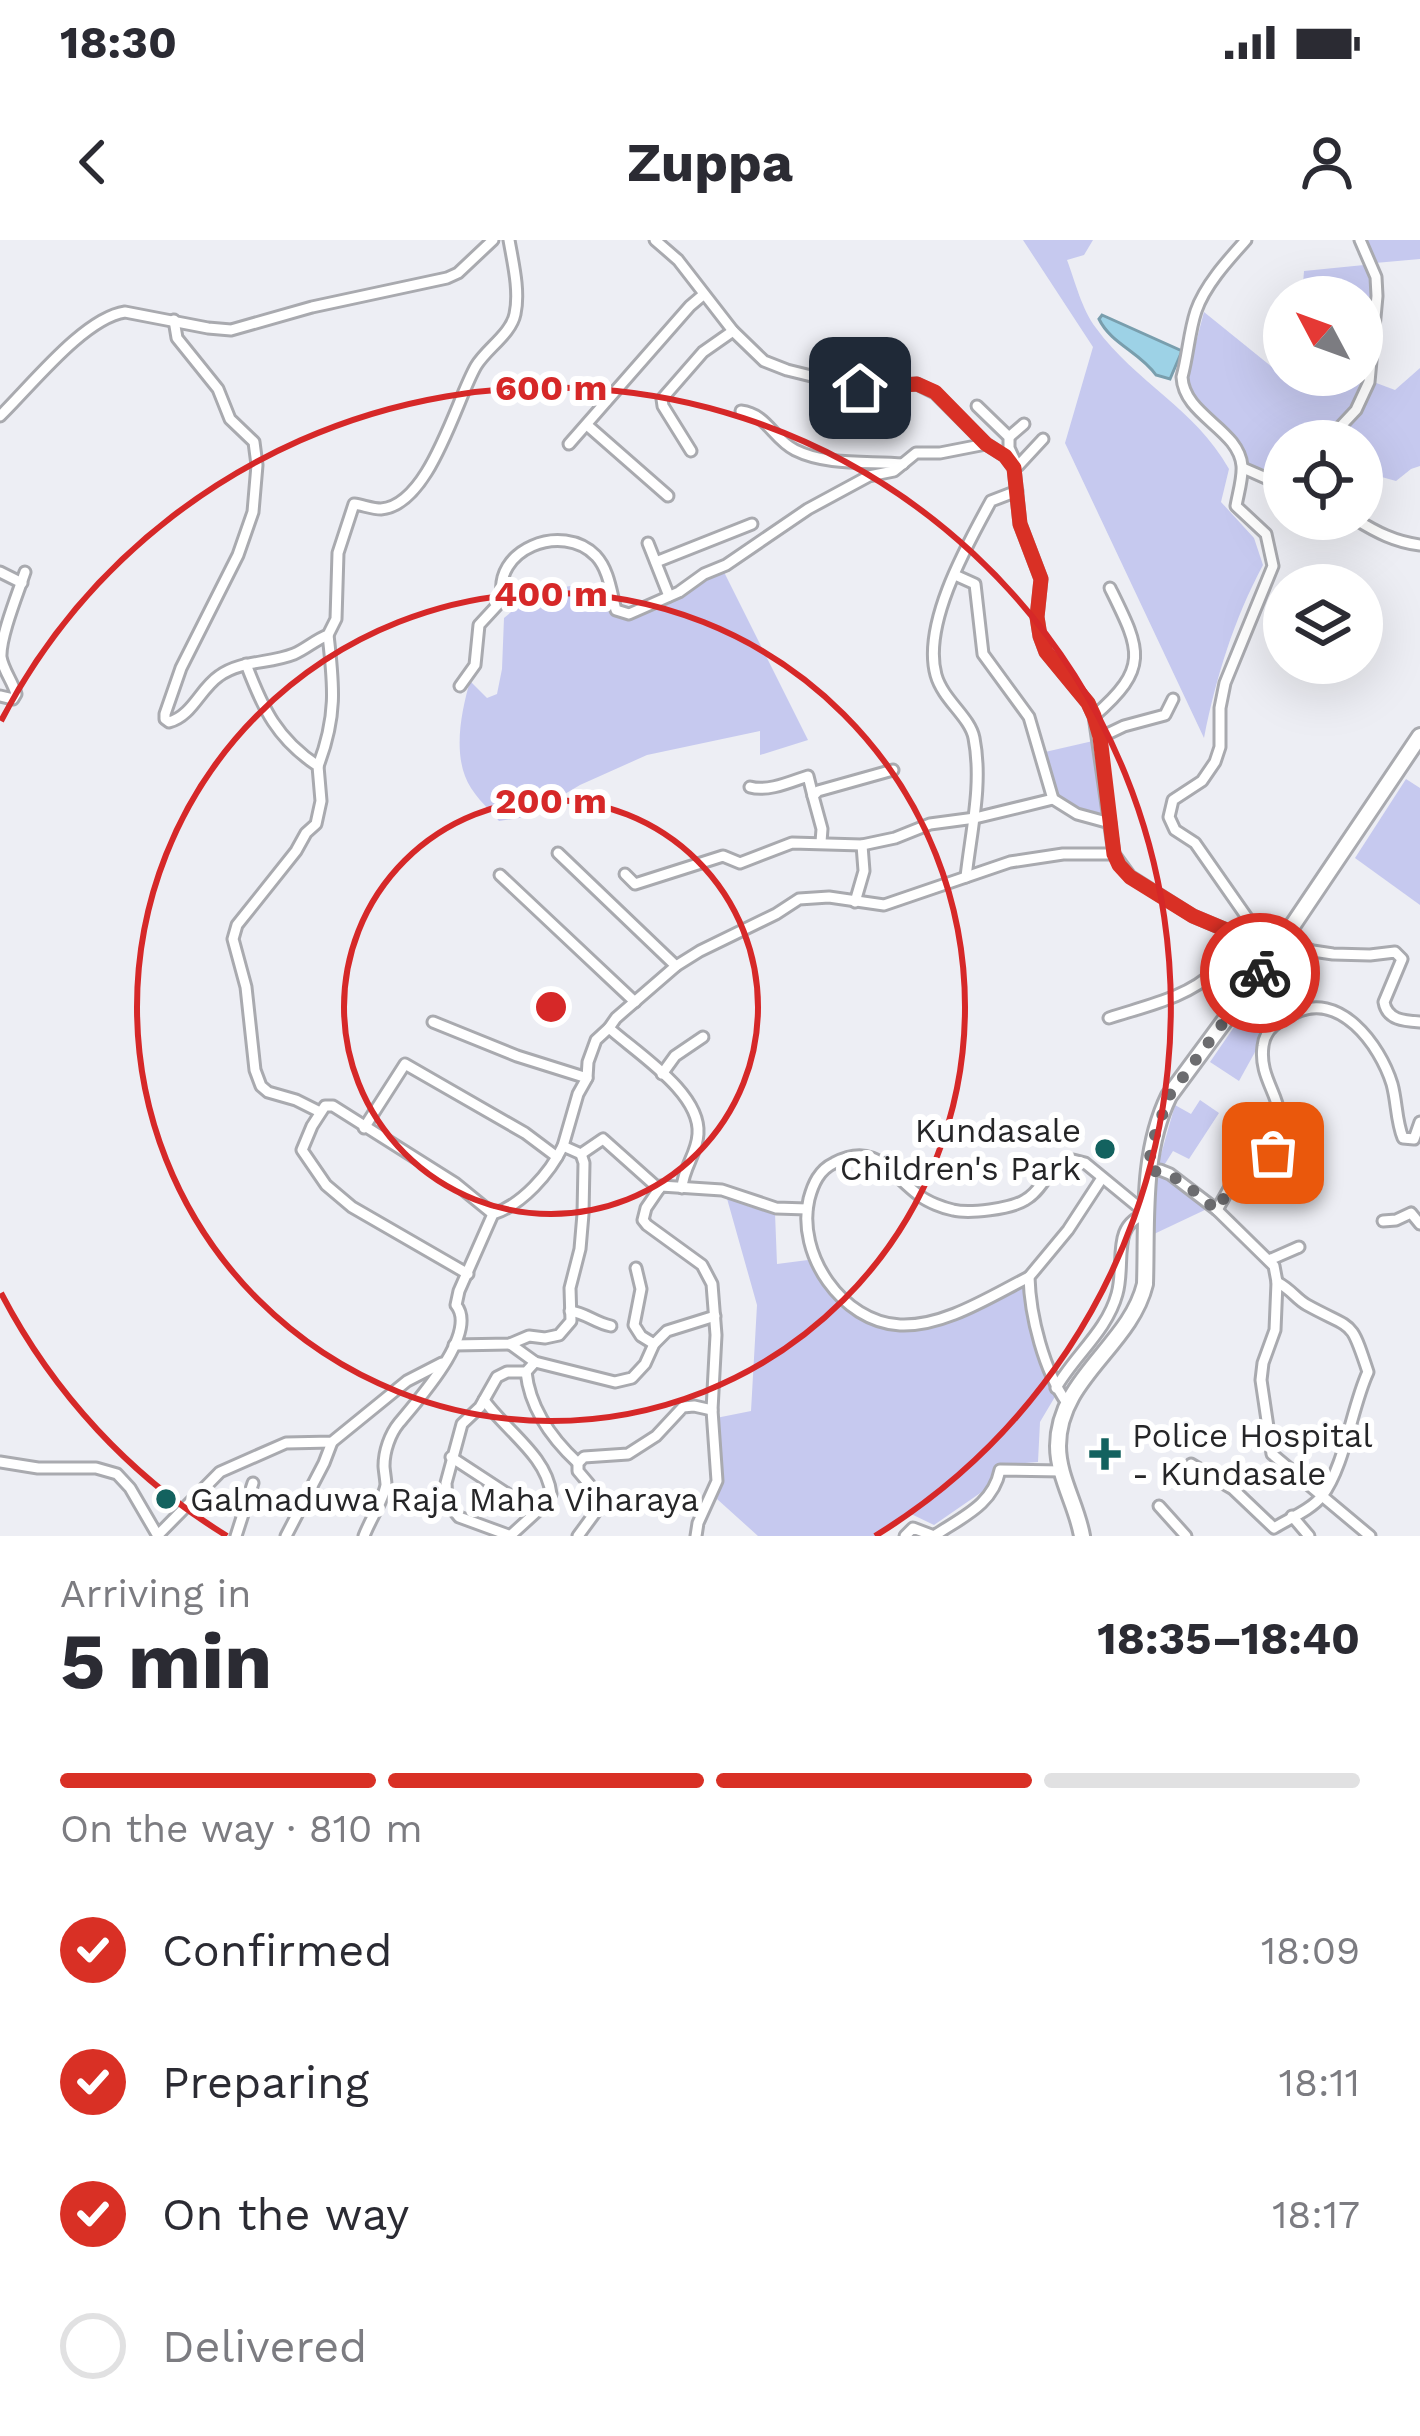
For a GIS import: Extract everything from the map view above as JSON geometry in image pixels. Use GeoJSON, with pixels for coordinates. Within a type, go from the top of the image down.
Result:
{"type":"FeatureCollection","features":[{"type":"Feature","properties":{"kind":"highway"},"geometry":{"type":"LineString","coordinates":[[1082,1536],[1058,1448],[1059,1430],[1067,1403],[1136,1312],[1145,1284],[1151,1146],[1169,1096],[1283,940],[1420,736]]}},
{"type":"Feature","properties":{"kind":"street"},"geometry":{"type":"LineString","coordinates":[[0,416],[93,324],[112,314],[125,312],[232,330],[447,278],[491,240]]}},
{"type":"Feature","properties":{"kind":"street"},"geometry":{"type":"LineString","coordinates":[[320,1112],[260,1086],[246,987],[233,939],[249,906],[316,824],[321,801],[318,766],[328,741],[335,696],[328,635],[336,620],[338,553],[354,504],[384,509],[422,480],[453,424],[474,369],[513,321],[516,286],[508,240]]}},
{"type":"Feature","properties":{"kind":"street"},"geometry":{"type":"LineString","coordinates":[[655,240],[678,260],[733,331],[764,361],[860,388],[917,384],[935,392],[1015,469]]}},
{"type":"Feature","properties":{"kind":"street"},"geometry":{"type":"LineString","coordinates":[[1246,240],[1228,259],[1194,315],[1182,377],[1198,410],[1239,455],[1243,468],[1236,506],[1265,534],[1273,566],[1225,683],[1215,762],[1202,781],[1173,800],[1169,817],[1175,830],[1196,843],[1255,928],[1312,951],[1400,954],[1385,1008],[1396,1019],[1420,1022]]}},
{"type":"Feature","properties":{"kind":"street"},"geometry":{"type":"LineString","coordinates":[[1347,420],[1369,382],[1374,335],[1376,277],[1360,240]]}},
{"type":"Feature","properties":{"kind":"street"},"geometry":{"type":"LineString","coordinates":[[569,444],[704,295]]}},
{"type":"Feature","properties":{"kind":"street"},"geometry":{"type":"LineString","coordinates":[[174,320],[177,338],[218,389],[230,419],[254,442],[257,465],[253,512],[238,555],[181,668],[165,719],[177,721],[214,679],[246,664],[296,654],[328,635]]}},
{"type":"Feature","properties":{"kind":"street"},"geometry":{"type":"LineString","coordinates":[[691,451],[662,399],[703,352],[733,331]]}},
{"type":"Feature","properties":{"kind":"street"},"geometry":{"type":"LineString","coordinates":[[837,382],[828,405],[862,421]]}},
{"type":"Feature","properties":{"kind":"street"},"geometry":{"type":"LineString","coordinates":[[977,406],[1009,437],[1017,463],[1020,524],[1041,579],[1040,636],[1046,652],[1094,716],[1114,854],[1130,877],[1193,916],[1240,933],[1255,928]]}},
{"type":"Feature","properties":{"kind":"street"},"geometry":{"type":"LineString","coordinates":[[992,421],[996,406]]}},
{"type":"Feature","properties":{"kind":"street"},"geometry":{"type":"LineString","coordinates":[[741,411],[753,412],[788,446],[801,452],[903,464]]}},
{"type":"Feature","properties":{"kind":"street"},"geometry":{"type":"LineString","coordinates":[[587,424],[668,496]]}},
{"type":"Feature","properties":{"kind":"street"},"geometry":{"type":"LineString","coordinates":[[1009,437],[1024,424]]}},
{"type":"Feature","properties":{"kind":"street"},"geometry":{"type":"LineString","coordinates":[[1015,469],[1043,439]]}},
{"type":"Feature","properties":{"kind":"street"},"geometry":{"type":"LineString","coordinates":[[460,686],[475,665],[479,625],[502,599],[504,570],[538,542],[574,543],[598,557],[616,610],[629,614],[726,565],[808,509],[869,476],[894,471],[916,453],[986,444]]}},
{"type":"Feature","properties":{"kind":"street"},"geometry":{"type":"LineString","coordinates":[[1243,468],[1263,477]]}},
{"type":"Feature","properties":{"kind":"street"},"geometry":{"type":"LineString","coordinates":[[966,877],[975,818],[975,742],[935,672],[938,612],[991,501],[1017,491]]}},
{"type":"Feature","properties":{"kind":"street"},"geometry":{"type":"LineString","coordinates":[[656,562],[752,524]]}},
{"type":"Feature","properties":{"kind":"street"},"geometry":{"type":"LineString","coordinates":[[1383,533],[1420,544]]}},
{"type":"Feature","properties":{"kind":"street"},"geometry":{"type":"LineString","coordinates":[[648,543],[669,596]]}},
{"type":"Feature","properties":{"kind":"street"},"geometry":{"type":"LineString","coordinates":[[0,572],[24,578],[1,650],[16,694],[13,699],[0,696]]}},
{"type":"Feature","properties":{"kind":"street"},"geometry":{"type":"LineString","coordinates":[[955,575],[975,584],[983,654],[1029,717],[1053,799],[1077,814],[1110,823]]}},
{"type":"Feature","properties":{"kind":"street"},"geometry":{"type":"LineString","coordinates":[[1094,716],[1130,678],[1135,664],[1131,631],[1110,588]]}},
{"type":"Feature","properties":{"kind":"street"},"geometry":{"type":"LineString","coordinates":[[0,599],[16,604]]}},
{"type":"Feature","properties":{"kind":"street"},"geometry":{"type":"LineString","coordinates":[[246,664],[272,722],[284,739],[318,766]]}},
{"type":"Feature","properties":{"kind":"street"},"geometry":{"type":"LineString","coordinates":[[1100,737],[1165,715],[1173,699]]}},
{"type":"Feature","properties":{"kind":"street"},"geometry":{"type":"LineString","coordinates":[[813,796],[893,770]]}},
{"type":"Feature","properties":{"kind":"street"},"geometry":{"type":"LineString","coordinates":[[750,787],[768,788],[808,776],[821,842]]}},
{"type":"Feature","properties":{"kind":"street"},"geometry":{"type":"LineString","coordinates":[[625,874],[635,884],[723,856],[740,863],[792,842],[862,845],[930,824],[1053,799]]}},
{"type":"Feature","properties":{"kind":"street"},"geometry":{"type":"LineString","coordinates":[[855,902],[864,872],[862,845]]}},
{"type":"Feature","properties":{"kind":"street"},"geometry":{"type":"LineString","coordinates":[[558,853],[676,965]]}},
{"type":"Feature","properties":{"kind":"street"},"geometry":{"type":"LineString","coordinates":[[364,1536],[386,1484],[389,1440],[454,1345],[463,1322],[456,1305],[493,1214],[518,1201],[557,1157],[596,1040],[616,1018],[676,965],[799,898],[884,905],[1010,862],[1064,854],[1114,854]]}},
{"type":"Feature","properties":{"kind":"street"},"geometry":{"type":"LineString","coordinates":[[500,875],[635,1002]]}},
{"type":"Feature","properties":{"kind":"street"},"geometry":{"type":"LineString","coordinates":[[1109,1018],[1198,984],[1255,928]]}},
{"type":"Feature","properties":{"kind":"street"},"geometry":{"type":"LineString","coordinates":[[1217,1210],[1243,1164],[1265,1157],[1279,1144],[1280,1115],[1267,1083],[1262,1050],[1276,1023],[1301,1010],[1328,1009],[1346,1016],[1375,1046],[1392,1084],[1403,1138],[1417,1141],[1420,1122]]}},
{"type":"Feature","properties":{"kind":"street"},"geometry":{"type":"LineString","coordinates":[[433,1022],[587,1078]]}},
{"type":"Feature","properties":{"kind":"street"},"geometry":{"type":"LineString","coordinates":[[609,1028],[696,1111],[696,1148],[683,1172],[682,1188]]}},
{"type":"Feature","properties":{"kind":"street"},"geometry":{"type":"LineString","coordinates":[[662,1074],[676,1056],[704,1037]]}},
{"type":"Feature","properties":{"kind":"street"},"geometry":{"type":"LineString","coordinates":[[364,1128],[405,1064],[526,1133],[557,1157]]}},
{"type":"Feature","properties":{"kind":"street"},"geometry":{"type":"LineString","coordinates":[[468,1274],[352,1207],[326,1186],[302,1150],[320,1112],[333,1106],[455,1183],[493,1214]]}},
{"type":"Feature","properties":{"kind":"street"},"geometry":{"type":"LineString","coordinates":[[581,1154],[603,1139],[659,1189]]}},
{"type":"Feature","properties":{"kind":"street"},"geometry":{"type":"LineString","coordinates":[[454,1345],[545,1338],[560,1334],[571,1321],[570,1288],[580,1249],[584,1163],[581,1154],[563,1146]]}},
{"type":"Feature","properties":{"kind":"street"},"geometry":{"type":"LineString","coordinates":[[1102,1178],[1068,1230],[1028,1277],[946,1316],[915,1324],[898,1325],[864,1316],[841,1296],[813,1258],[806,1228],[812,1186],[821,1173],[857,1155],[884,1163],[922,1198],[953,1210],[979,1213],[1026,1200],[1052,1170],[1073,1160],[1084,1163],[1147,1214]]}},
{"type":"Feature","properties":{"kind":"street"},"geometry":{"type":"LineString","coordinates":[[1149,1171],[1170,1174],[1217,1210],[1274,1266],[1275,1330],[1261,1380],[1272,1454],[1370,1536]]}},
{"type":"Feature","properties":{"kind":"street"},"geometry":{"type":"LineString","coordinates":[[696,1536],[717,1481],[712,1284],[702,1264],[643,1220],[646,1208],[661,1186],[722,1190],[776,1208],[807,1209]]}},
{"type":"Feature","properties":{"kind":"street"},"geometry":{"type":"LineString","coordinates":[[1056,1388],[1101,1329],[1116,1300],[1124,1231],[1134,1218],[1147,1214]]}},
{"type":"Feature","properties":{"kind":"street"},"geometry":{"type":"LineString","coordinates":[[1383,1221],[1411,1214],[1420,1224]]}},
{"type":"Feature","properties":{"kind":"street"},"geometry":{"type":"LineString","coordinates":[[1269,1260],[1299,1247]]}},
{"type":"Feature","properties":{"kind":"street"},"geometry":{"type":"LineString","coordinates":[[636,1268],[641,1289],[634,1325],[654,1344]]}},
{"type":"Feature","properties":{"kind":"street"},"geometry":{"type":"LineString","coordinates":[[1028,1277],[1030,1308],[1056,1388],[1067,1403]]}},
{"type":"Feature","properties":{"kind":"street"},"geometry":{"type":"LineString","coordinates":[[1191,1463],[1233,1490],[1274,1528],[1322,1496],[1357,1413],[1368,1372],[1355,1331],[1300,1303],[1292,1290],[1277,1282]]}},
{"type":"Feature","properties":{"kind":"street"},"geometry":{"type":"LineString","coordinates":[[570,1311],[611,1326]]}},
{"type":"Feature","properties":{"kind":"street"},"geometry":{"type":"LineString","coordinates":[[510,1343],[535,1362],[615,1382],[632,1378],[667,1331],[715,1316]]}},
{"type":"Feature","properties":{"kind":"street"},"geometry":{"type":"LineString","coordinates":[[286,1536],[332,1442],[406,1381],[446,1361]]}},
{"type":"Feature","properties":{"kind":"street"},"geometry":{"type":"LineString","coordinates":[[484,1400],[550,1479],[551,1494],[511,1536],[459,1517],[447,1502],[446,1483],[462,1424],[497,1377],[526,1372],[535,1362]]}},
{"type":"Feature","properties":{"kind":"street"},"geometry":{"type":"LineString","coordinates":[[526,1372],[528,1390],[552,1439],[578,1462],[578,1471],[600,1506],[578,1536]]}},
{"type":"Feature","properties":{"kind":"street"},"geometry":{"type":"LineString","coordinates":[[578,1462],[584,1457],[628,1454],[656,1436],[683,1407],[712,1410]]}},
{"type":"Feature","properties":{"kind":"street"},"geometry":{"type":"LineString","coordinates":[[0,1462],[38,1468],[96,1468],[117,1474],[158,1536],[220,1472],[286,1443],[332,1442]]}},
{"type":"Feature","properties":{"kind":"street"},"geometry":{"type":"LineString","coordinates":[[451,1457],[536,1512]]}},
{"type":"Feature","properties":{"kind":"street"},"geometry":{"type":"LineString","coordinates":[[905,1536],[913,1528],[934,1536],[982,1504],[996,1489],[1000,1470],[1063,1471]]}},
{"type":"Feature","properties":{"kind":"street"},"geometry":{"type":"LineString","coordinates":[[236,1536],[253,1483]]}},
{"type":"Feature","properties":{"kind":"street"},"geometry":{"type":"LineString","coordinates":[[1159,1506],[1186,1536]]}},
{"type":"Feature","properties":{"kind":"street"},"geometry":{"type":"LineString","coordinates":[[1292,1516],[1310,1536]]}},
{"type":"Feature","properties":{"kind":"shaded area"},"geometry":{"type":"Polygon","coordinates":[[[1023,240],[1093,240],[1084,255],[1067,260],[1091,321],[1129,365],[1199,429],[1229,469],[1221,502],[1254,538],[1263,565],[1227,649],[1204,738],[1065,443],[1093,347],[1023,240]]]}},
{"type":"Feature","properties":{"kind":"shaded area"},"geometry":{"type":"Polygon","coordinates":[[[1366,240],[1420,240],[1420,259],[1375,263],[1366,240]]]}},
{"type":"Feature","properties":{"kind":"shaded area"},"geometry":{"type":"Polygon","coordinates":[[[1364,265],[1370,276],[1304,276],[1304,271],[1364,265]]]}},
{"type":"Feature","properties":{"kind":"shaded area"},"geometry":{"type":"Polygon","coordinates":[[[1204,312],[1263,360],[1263,396],[1355,396],[1349,411],[1340,420],[1263,420],[1263,472],[1248,465],[1227,430],[1188,387],[1204,312]]]}},
{"type":"Feature","properties":{"kind":"shaded area"},"geometry":{"type":"Polygon","coordinates":[[[1102,315],[1182,351],[1170,379],[1156,375],[1111,335],[1099,319],[1102,315]]]}},
{"type":"Feature","properties":{"kind":"shaded area"},"geometry":{"type":"Polygon","coordinates":[[[1420,368],[1420,466],[1396,481],[1383,477],[1383,420],[1346,420],[1361,396],[1383,396],[1383,386],[1395,390],[1420,368]]]}},
{"type":"Feature","properties":{"kind":"shaded area"},"geometry":{"type":"Polygon","coordinates":[[[724,572],[808,740],[760,755],[760,731],[647,755],[580,785],[526,817],[499,821],[468,782],[460,741],[470,681],[487,698],[497,694],[504,618],[550,590],[604,582],[611,612],[625,620],[724,572]]]}},
{"type":"Feature","properties":{"kind":"shaded area"},"geometry":{"type":"Polygon","coordinates":[[[1093,741],[1106,819],[1078,811],[1055,795],[1045,752],[1093,741]]]}},
{"type":"Feature","properties":{"kind":"shaded area"},"geometry":{"type":"Polygon","coordinates":[[[1406,779],[1420,788],[1420,905],[1355,858],[1406,779]]]}},
{"type":"Feature","properties":{"kind":"shaded area"},"geometry":{"type":"Polygon","coordinates":[[[1243,1014],[1261,1035],[1239,1081],[1210,1062],[1243,1014]]]}},
{"type":"Feature","properties":{"kind":"shaded area"},"geometry":{"type":"Polygon","coordinates":[[[1200,1100],[1219,1113],[1189,1159],[1173,1151],[1163,1167],[1158,1165],[1175,1105],[1191,1114],[1200,1100]]]}},
{"type":"Feature","properties":{"kind":"shaded area"},"geometry":{"type":"Polygon","coordinates":[[[1163,1176],[1209,1208],[1154,1234],[1156,1178],[1163,1176]]]}},
{"type":"Feature","properties":{"kind":"shaded area"},"geometry":{"type":"Polygon","coordinates":[[[726,1195],[775,1213],[777,1264],[808,1260],[843,1305],[877,1326],[897,1329],[942,1321],[1025,1283],[1025,1310],[1056,1395],[1040,1422],[1038,1462],[998,1465],[989,1487],[934,1525],[909,1513],[879,1536],[758,1536],[717,1499],[723,1480],[716,1418],[751,1411],[757,1305],[726,1195]]]}},
{"type":"Feature","properties":{"kind":"way so far"},"geometry":{"type":"LineString","coordinates":[[1260,973],[1169,1096],[1151,1146],[1149,1171],[1170,1174],[1217,1210],[1243,1164],[1273,1153]]}},
{"type":"Feature","properties":{"kind":"place","name":"Kundasale Children's Park"},"geometry":{"type":"Point","coordinates":[1105,1149]}},
{"type":"Feature","properties":{"kind":"place","name":"Police Hospital - Kundasale"},"geometry":{"type":"Point","coordinates":[1105,1454]}},
{"type":"Feature","properties":{"kind":"place","name":"Galmaduwa Raja Maha Viharaya"},"geometry":{"type":"Point","coordinates":[166,1499]}},
{"type":"Feature","properties":{"kind":"route"},"geometry":{"type":"LineString","coordinates":[[860,388],[901,383],[935,392],[1014,468],[1020,524],[1041,579],[1040,636],[1046,652],[1094,716],[1119,865],[1130,877],[1193,916],[1224,929],[1240,933],[1255,928],[1283,940],[1260,973]]}}]}
